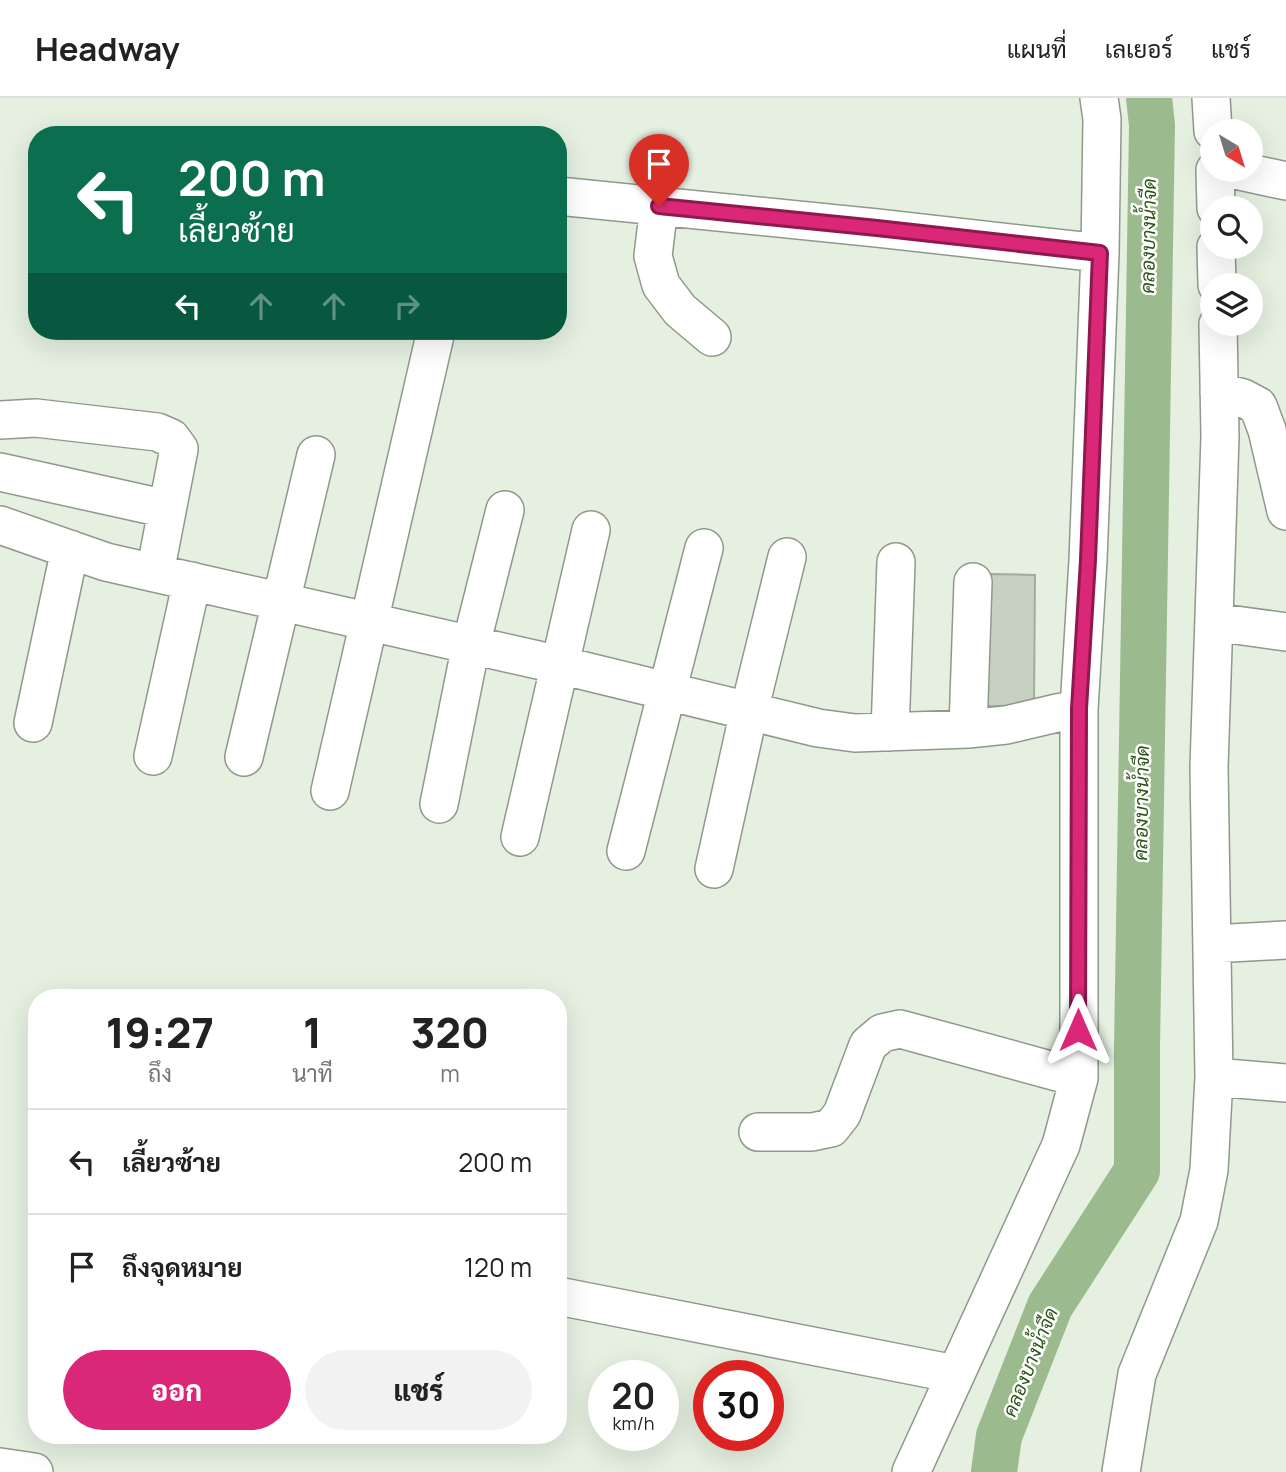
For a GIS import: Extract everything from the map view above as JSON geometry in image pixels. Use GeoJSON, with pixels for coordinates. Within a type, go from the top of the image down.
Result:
{"type":"FeatureCollection","features":[{"type":"Feature","properties":{"kind":"street"},"geometry":{"type":"LineString","coordinates":[[911,1472],[1061,1145],[1079,1078],[1079,709],[1088,560],[1100,253],[1102,120],[1099,98]]}},
{"type":"Feature","properties":{"kind":"street"},"geometry":{"type":"LineString","coordinates":[[1211,98],[1212,119]]}},
{"type":"Feature","properties":{"kind":"street"},"geometry":{"type":"LineString","coordinates":[[1264,176],[1286,181]]}},
{"type":"Feature","properties":{"kind":"street"},"geometry":{"type":"LineString","coordinates":[[567,197],[1100,253]]}},
{"type":"Feature","properties":{"kind":"street"},"geometry":{"type":"LineString","coordinates":[[659,206],[653,257],[661,285],[680,310],[712,337]]}},
{"type":"Feature","properties":{"kind":"street"},"geometry":{"type":"LineString","coordinates":[[1121,1472],[1137,1374],[1199,1221],[1209,1170],[1214,1077],[1209,766],[1220,437],[1218,336]]}},
{"type":"Feature","properties":{"kind":"street"},"geometry":{"type":"LineString","coordinates":[[330,791],[434,340]]}},
{"type":"Feature","properties":{"kind":"street"},"geometry":{"type":"LineString","coordinates":[[1219,392],[1243,398],[1258,406],[1267,430],[1286,511]]}},
{"type":"Feature","properties":{"kind":"street"},"geometry":{"type":"LineString","coordinates":[[0,420],[36,418],[157,432],[171,438],[179,449],[155,573]]}},
{"type":"Feature","properties":{"kind":"street"},"geometry":{"type":"LineString","coordinates":[[244,757],[316,455]]}},
{"type":"Feature","properties":{"kind":"street"},"geometry":{"type":"LineString","coordinates":[[0,472],[167,509]]}},
{"type":"Feature","properties":{"kind":"street"},"geometry":{"type":"LineString","coordinates":[[439,804],[471,645],[505,510]]}},
{"type":"Feature","properties":{"kind":"street"},"geometry":{"type":"LineString","coordinates":[[0,524],[106,562],[560,665],[818,728],[855,733],[968,729],[1006,725],[1079,709]]}},
{"type":"Feature","properties":{"kind":"street"},"geometry":{"type":"LineString","coordinates":[[520,837],[591,530]]}},
{"type":"Feature","properties":{"kind":"street"},"geometry":{"type":"LineString","coordinates":[[626,851],[704,548]]}},
{"type":"Feature","properties":{"kind":"street"},"geometry":{"type":"LineString","coordinates":[[33,723],[70,549]]}},
{"type":"Feature","properties":{"kind":"street"},"geometry":{"type":"LineString","coordinates":[[714,869],[787,557]]}},
{"type":"Feature","properties":{"kind":"street"},"geometry":{"type":"LineString","coordinates":[[890,732],[896,562]]}},
{"type":"Feature","properties":{"kind":"street"},"geometry":{"type":"LineString","coordinates":[[153,756],[192,581]]}},
{"type":"Feature","properties":{"kind":"street"},"geometry":{"type":"LineString","coordinates":[[968,729],[973,582]]}},
{"type":"Feature","properties":{"kind":"street"},"geometry":{"type":"LineString","coordinates":[[1214,622],[1286,632]]}},
{"type":"Feature","properties":{"kind":"street"},"geometry":{"type":"LineString","coordinates":[[1212,944],[1286,940]]}},
{"type":"Feature","properties":{"kind":"street"},"geometry":{"type":"LineString","coordinates":[[758,1132],[812,1132],[831,1128],[842,1114],[868,1045],[882,1033],[900,1030],[1079,1078]]}},
{"type":"Feature","properties":{"kind":"street"},"geometry":{"type":"LineString","coordinates":[[1214,1077],[1286,1083]]}},
{"type":"Feature","properties":{"kind":"street"},"geometry":{"type":"LineString","coordinates":[[567,1298],[955,1374]]}},
{"type":"Feature","properties":{"kind":"street"},"geometry":{"type":"LineString","coordinates":[[0,1467],[34,1472]]}},
{"type":"Feature","properties":{"kind":"building"},"geometry":{"type":"Polygon","coordinates":[[[990,574],[1035,575],[1034,706],[987,706],[990,574]]]}},
{"type":"Feature","properties":{"kind":"waterway","name":"คลองบางน้ำจืด"},"geometry":{"type":"LineString","coordinates":[[994,1472],[999,1436],[1050,1306],[1137,1171],[1152,125],[1149,98]]}},
{"type":"Feature","properties":{"kind":"route"},"geometry":{"type":"LineString","coordinates":[[659,206],[1100,253],[1088,560],[1079,709],[1078,1030]]}}]}
